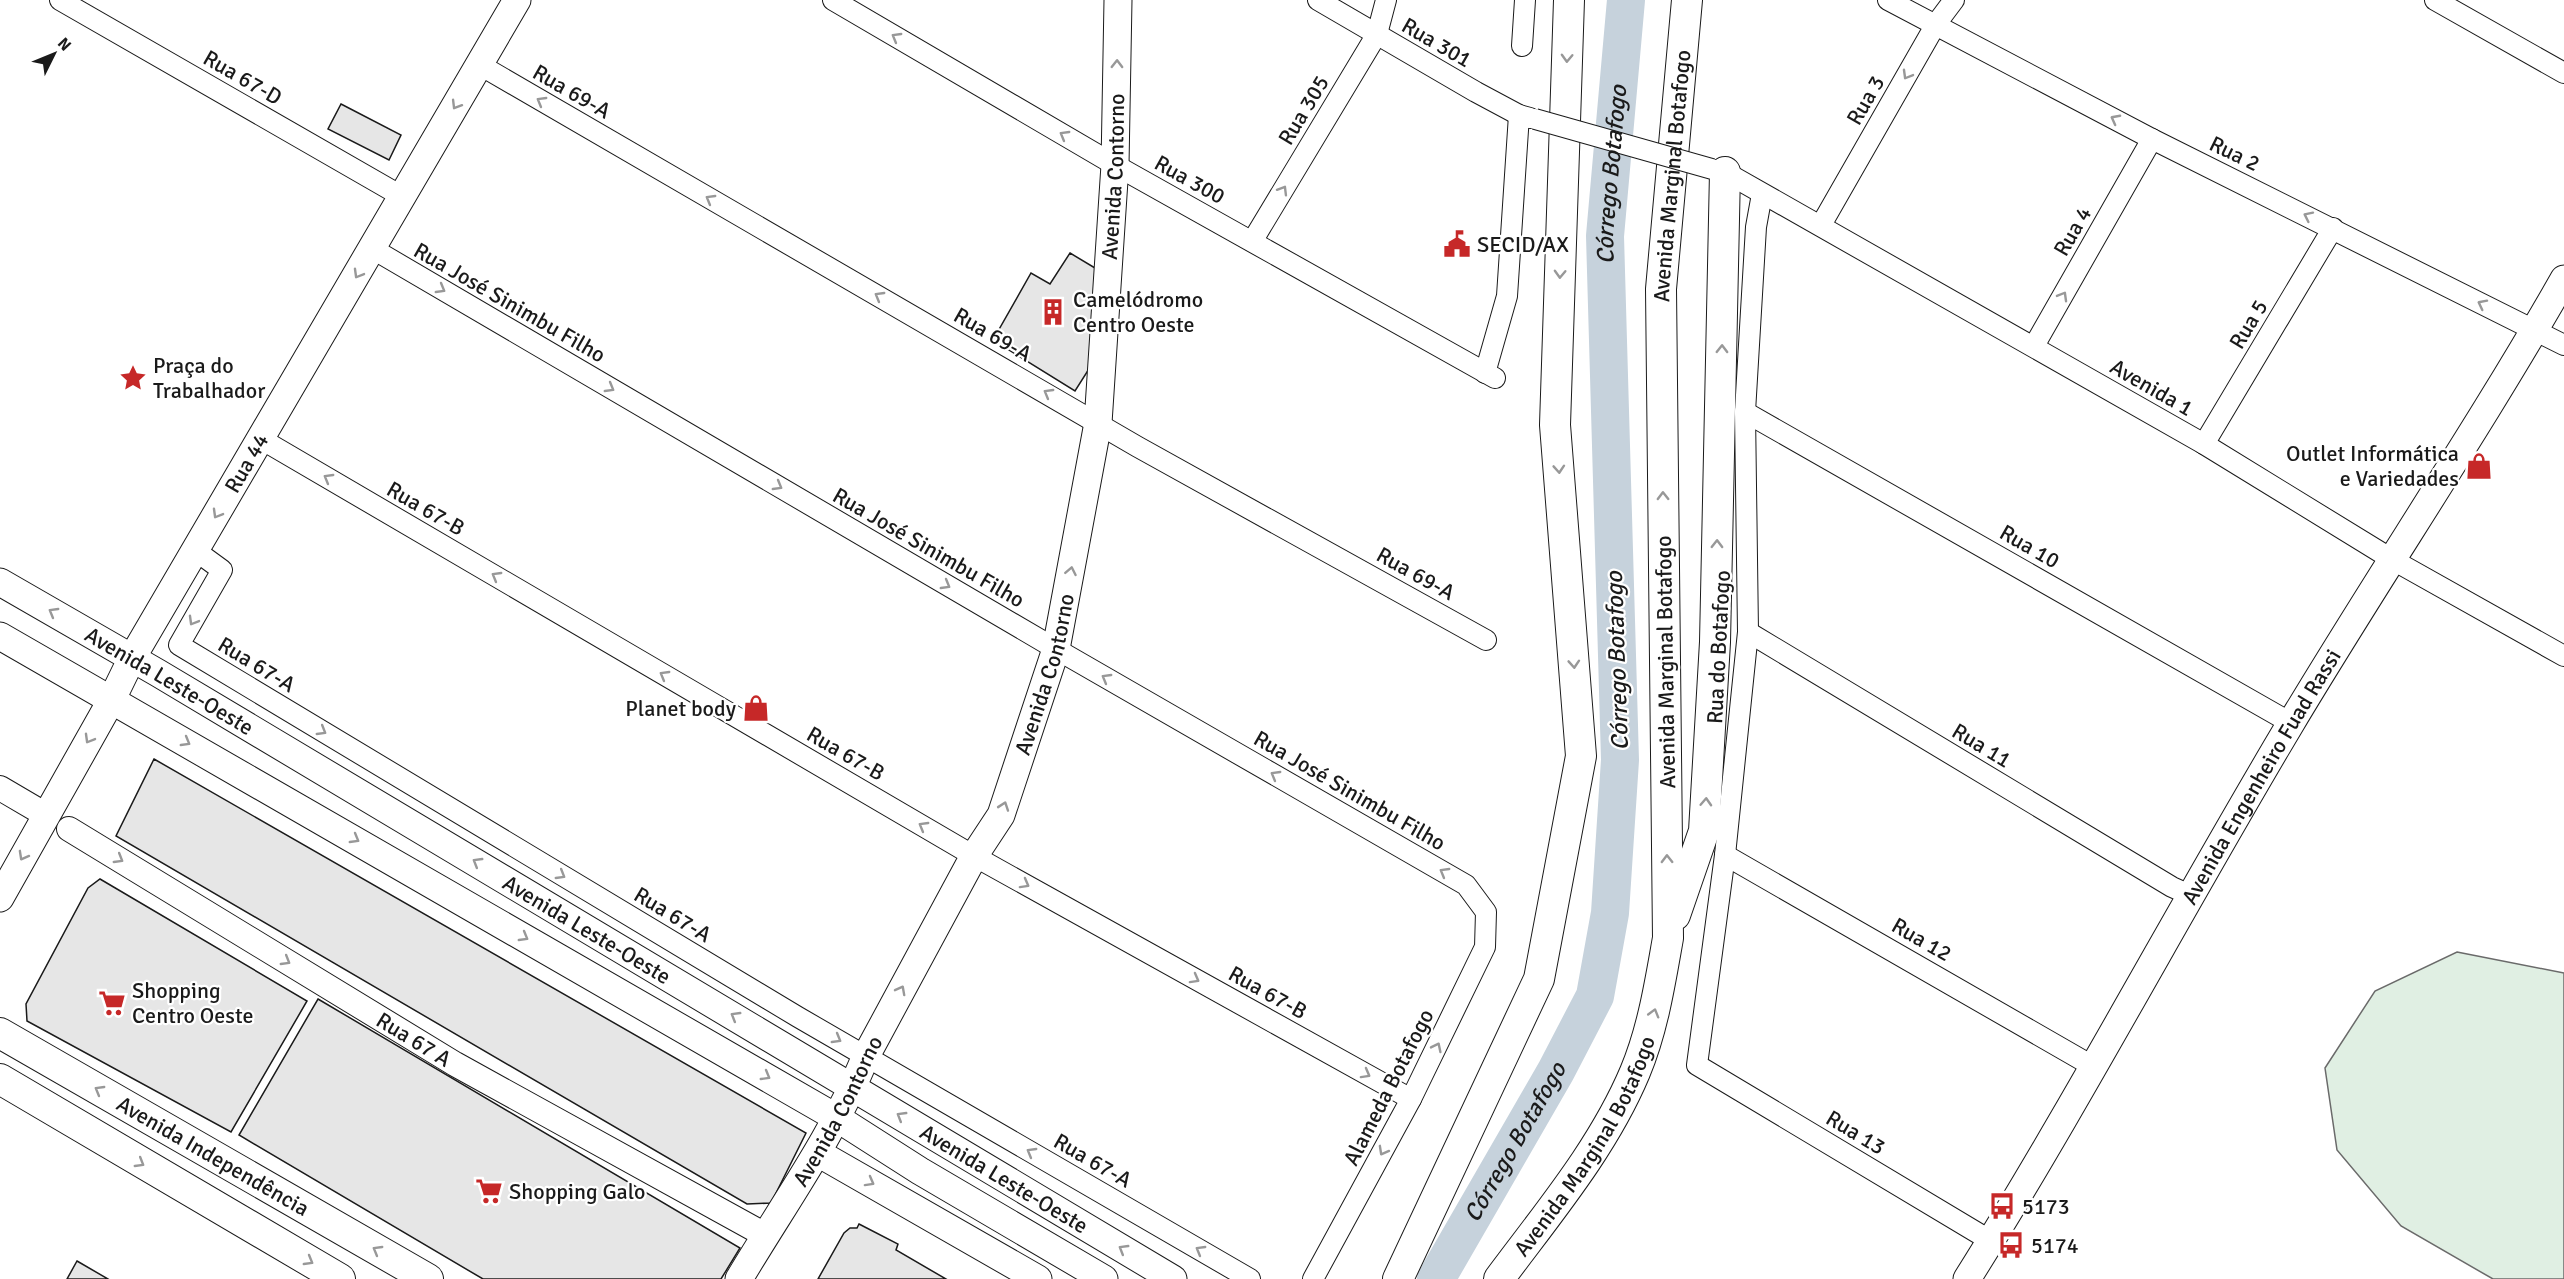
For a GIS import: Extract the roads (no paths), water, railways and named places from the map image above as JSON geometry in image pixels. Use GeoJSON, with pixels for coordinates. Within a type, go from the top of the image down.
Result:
{"type":"FeatureCollection","features":[{"type":"Feature","properties":{"kind":"main road","name":"Rua 44"},"geometry":{"type":"LineString","coordinates":[[0,898],[112,699],[132,657],[517,0]]}},
{"type":"Feature","properties":{"kind":"main road","name":"Avenida Contorno"},"geometry":{"type":"LineString","coordinates":[[739,1279],[819,1153],[853,1087],[866,1056],[974,856],[1001,815],[1056,649],[1098,423],[1115,165],[1118,0]]}},
{"type":"Feature","properties":{"kind":"main road"},"geometry":{"type":"LineString","coordinates":[[1398,1279],[1539,978],[1581,756],[1555,425],[1569,0]]}},
{"type":"Feature","properties":{"kind":"main road","name":"Avenida Marginal Botafogo"},"geometry":{"type":"LineString","coordinates":[[1501,1277],[1581,1167],[1616,1112],[1636,1070],[1656,1008],[1668,938],[1661,289],[1687,0]]}},
{"type":"Feature","properties":{"kind":"main road"},"geometry":{"type":"LineString","coordinates":[[1668,938],[1704,831],[1715,642],[1719,170]]}},
{"type":"Feature","properties":{"kind":"main road","name":"Avenida Engenheiro Fuad Rassi"},"geometry":{"type":"LineString","coordinates":[[1967,1279],[2094,1066],[2291,723],[2564,279]]}},
{"type":"Feature","properties":{"kind":"main road","name":"Avenida Leste-Oeste"},"geometry":{"type":"LineString","coordinates":[[0,582],[132,657],[1173,1279]]}},
{"type":"Feature","properties":{"kind":"main road","name":"Avenida Leste-Oeste"},"geometry":{"type":"LineString","coordinates":[[0,636],[837,1118],[920,1171],[1104,1279]]}},
{"type":"Feature","properties":{"kind":"main road","name":"Avenida Independência"},"geometry":{"type":"LineString","coordinates":[[0,1033],[428,1279]]}},
{"type":"Feature","properties":{"kind":"main road","name":"Avenida Independência"},"geometry":{"type":"LineString","coordinates":[[0,1079],[340,1279]]}},
{"type":"Feature","properties":{"kind":"main road"},"geometry":{"type":"LineString","coordinates":[[819,1153],[1038,1279]]}},
{"type":"Feature","properties":{"kind":"main road"},"geometry":{"type":"LineString","coordinates":[[920,1171],[952,1228]]}},
{"type":"Feature","properties":{"kind":"street","name":"Rua 67-D"},"geometry":{"type":"LineString","coordinates":[[60,0],[403,196]]}},
{"type":"Feature","properties":{"kind":"street","name":"Rua 300"},"geometry":{"type":"LineString","coordinates":[[833,0],[1115,165],[1253,240],[1490,376],[1507,296],[1527,117]]}},
{"type":"Feature","properties":{"kind":"street","name":"Rua 301"},"geometry":{"type":"LineString","coordinates":[[1318,0],[1527,117],[1719,170]]}},
{"type":"Feature","properties":{"kind":"street","name":"Rua 305"},"geometry":{"type":"LineString","coordinates":[[1253,240],[1377,34],[1386,0]]}},
{"type":"Feature","properties":{"kind":"street"},"geometry":{"type":"LineString","coordinates":[[1522,46],[1525,0]]}},
{"type":"Feature","properties":{"kind":"street","name":"Rua 2"},"geometry":{"type":"LineString","coordinates":[[1888,0],[2152,139],[2564,345]]}},
{"type":"Feature","properties":{"kind":"street","name":"Rua 3"},"geometry":{"type":"LineString","coordinates":[[1821,225],[1936,24],[1954,0]]}},
{"type":"Feature","properties":{"kind":"street"},"geometry":{"type":"LineString","coordinates":[[2435,0],[2564,73]]}},
{"type":"Feature","properties":{"kind":"street","name":"Rua 69-A"},"geometry":{"type":"LineString","coordinates":[[480,65],[1098,423],[1486,640]]}},
{"type":"Feature","properties":{"kind":"street","name":"Rua 4"},"geometry":{"type":"LineString","coordinates":[[2034,346],[2152,139]]}},
{"type":"Feature","properties":{"kind":"street","name":"Avenida 1"},"geometry":{"type":"LineString","coordinates":[[1719,170],[2034,346],[2204,444],[2393,560],[2564,656]]}},
{"type":"Feature","properties":{"kind":"street","name":"Rua do Botafogo"},"geometry":{"type":"LineString","coordinates":[[1697,1065],[1725,855],[1748,632],[1745,412],[1756,226],[1762,194]]}},
{"type":"Feature","properties":{"kind":"street","name":"Rua 5"},"geometry":{"type":"LineString","coordinates":[[2204,444],[2333,228]]}},
{"type":"Feature","properties":{"kind":"street","name":"Rua José Sinimbu Filho"},"geometry":{"type":"LineString","coordinates":[[373,249],[1056,649],[1466,885],[1486,912]]}},
{"type":"Feature","properties":{"kind":"street","name":"Rua 10"},"geometry":{"type":"LineString","coordinates":[[1745,412],[2291,723]]}},
{"type":"Feature","properties":{"kind":"street","name":"Rua 67-B"},"geometry":{"type":"LineString","coordinates":[[261,439],[974,856],[1412,1099]]}},
{"type":"Feature","properties":{"kind":"street","name":"Rua 67-A"},"geometry":{"type":"LineString","coordinates":[[196,551],[222,570],[179,645],[798,1017],[1250,1279]]}},
{"type":"Feature","properties":{"kind":"street","name":"Rua 11"},"geometry":{"type":"LineString","coordinates":[[1748,632],[2172,887],[2192,896]]}},
{"type":"Feature","properties":{"kind":"street"},"geometry":{"type":"LineString","coordinates":[[0,788],[46,815]]}},
{"type":"Feature","properties":{"kind":"street","name":"Rua 67 A"},"geometry":{"type":"LineString","coordinates":[[69,829],[455,1064],[765,1235]]}},
{"type":"Feature","properties":{"kind":"street","name":"Rua 12"},"geometry":{"type":"LineString","coordinates":[[1725,855],[2094,1066]]}},
{"type":"Feature","properties":{"kind":"street","name":"Alameda Botafogo"},"geometry":{"type":"LineString","coordinates":[[1313,1279],[1412,1099],[1485,947],[1486,912]]}},
{"type":"Feature","properties":{"kind":"street"},"geometry":{"type":"LineString","coordinates":[[782,1044],[798,1017]]}},
{"type":"Feature","properties":{"kind":"street","name":"Rua 13"},"geometry":{"type":"LineString","coordinates":[[1697,1065],[1991,1241]]}},
{"type":"Feature","properties":{"kind":"waterway","name":"Córrego Botafogo"},"geometry":{"type":"LineString","coordinates":[[1436,1279],[1556,1071],[1595,996],[1610,913],[1620,760],[1605,236],[1626,0]]}},
{"type":"Feature","properties":{"kind":"place","name":"SECID/AX"},"geometry":{"type":"Point","coordinates":[1457,244]}},
{"type":"Feature","properties":{"kind":"place","name":"Camelódromo Centro Oeste"},"geometry":{"type":"Point","coordinates":[1053,312]}},
{"type":"Feature","properties":{"kind":"place","name":"Praça do Trabalhador"},"geometry":{"type":"Point","coordinates":[133,378]}},
{"type":"Feature","properties":{"kind":"place","name":"Outlet Informática e Variedades"},"geometry":{"type":"Point","coordinates":[2479,466]}},
{"type":"Feature","properties":{"kind":"place","name":"Planet body"},"geometry":{"type":"Point","coordinates":[756,708]}},
{"type":"Feature","properties":{"kind":"place","name":"Shopping Centro Oeste"},"geometry":{"type":"Point","coordinates":[112,1003]}},
{"type":"Feature","properties":{"kind":"place","name":"Shopping Galo"},"geometry":{"type":"Point","coordinates":[489,1191]}},
{"type":"Feature","properties":{"kind":"place","name":"5173"},"geometry":{"type":"Point","coordinates":[2002,1206]}},
{"type":"Feature","properties":{"kind":"place","name":"5174"},"geometry":{"type":"Point","coordinates":[2011,1245]}}]}
